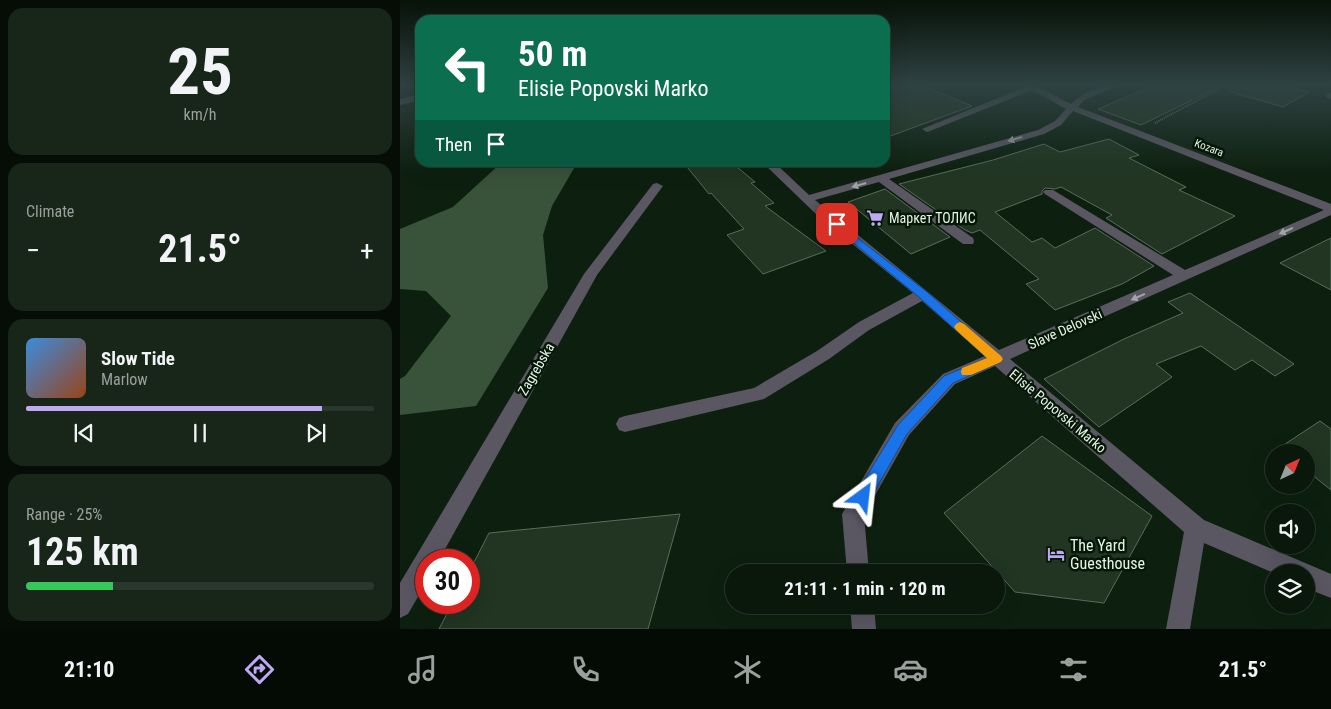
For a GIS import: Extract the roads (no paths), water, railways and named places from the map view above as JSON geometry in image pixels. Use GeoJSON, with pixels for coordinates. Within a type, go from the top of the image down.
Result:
{"type":"FeatureCollection","features":[{"type":"Feature","properties":{"kind":"street"},"geometry":{"type":"LineString","coordinates":[[926,129],[961,114]]}},
{"type":"Feature","properties":{"kind":"street"},"geometry":{"type":"LineString","coordinates":[[807,200],[1042,132],[1058,123],[1064,114]]}},
{"type":"Feature","properties":{"kind":"street","name":"Kozara"},"geometry":{"type":"LineString","coordinates":[[1089,114],[1331,210]]}},
{"type":"Feature","properties":{"kind":"street","name":"Elisie Popovski Marko"},"geometry":{"type":"LineString","coordinates":[[772,167],[807,200],[923,294],[1196,528],[1280,564]]}},
{"type":"Feature","properties":{"kind":"street"},"geometry":{"type":"LineString","coordinates":[[881,178],[968,241]]}},
{"type":"Feature","properties":{"kind":"street","name":"Zagrebska"},"geometry":{"type":"LineString","coordinates":[[432,549],[591,274],[657,186]]}},
{"type":"Feature","properties":{"kind":"street"},"geometry":{"type":"LineString","coordinates":[[1049,192],[1185,276]]}},
{"type":"Feature","properties":{"kind":"street","name":"Slave Delovski"},"geometry":{"type":"LineString","coordinates":[[857,564],[853,514],[902,429],[949,379],[1331,210]]}},
{"type":"Feature","properties":{"kind":"street"},"geometry":{"type":"LineString","coordinates":[[625,424],[758,394],[815,360],[864,326],[923,294]]}},
{"type":"Feature","properties":{"kind":"street"},"geometry":{"type":"LineString","coordinates":[[1178,629],[1196,528]]}},
{"type":"Feature","properties":{"kind":"street","name":"Zagrebska"},"geometry":{"type":"LineString","coordinates":[[400,606],[415,579]]}},
{"type":"Feature","properties":{"kind":"street"},"geometry":{"type":"LineString","coordinates":[[1315,580],[1331,586]]}},
{"type":"Feature","properties":{"kind":"street"},"geometry":{"type":"LineString","coordinates":[[863,614],[864,629]]}},
{"type":"Feature","properties":{"kind":"place","name":"Маркет ТОЛИС"},"geometry":{"type":"Point","coordinates":[875,218]}},
{"type":"Feature","properties":{"kind":"place","name":"The Yard Guesthouse"},"geometry":{"type":"Point","coordinates":[1056,554]}}]}
